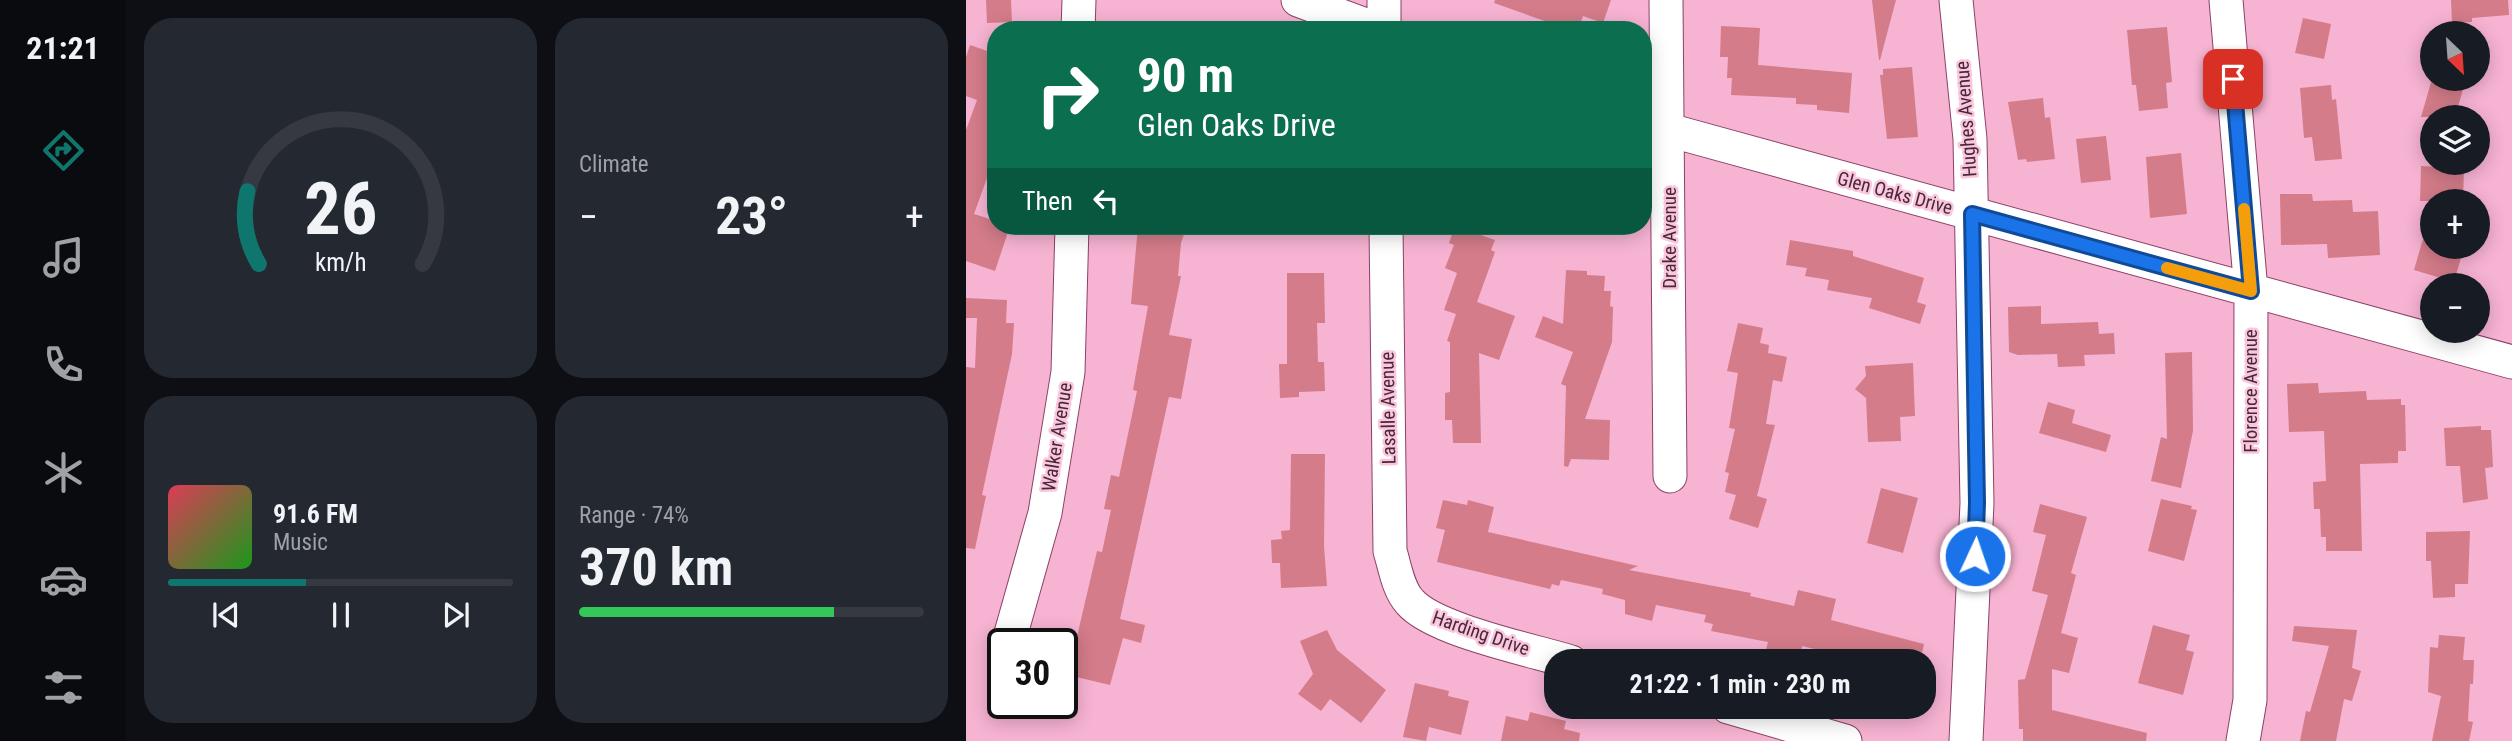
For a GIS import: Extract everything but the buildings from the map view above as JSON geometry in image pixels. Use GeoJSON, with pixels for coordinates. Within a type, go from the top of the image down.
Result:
{"type":"FeatureCollection","features":[{"type":"Feature","properties":{"kind":"street"},"geometry":{"type":"LineString","coordinates":[[1078,21],[1079,0]]}},
{"type":"Feature","properties":{"kind":"street"},"geometry":{"type":"LineString","coordinates":[[1298,0],[1357,21]]}},
{"type":"Feature","properties":{"kind":"street"},"geometry":{"type":"LineString","coordinates":[[1383,21],[1384,0]]}},
{"type":"Feature","properties":{"kind":"street","name":"Drake Avenue"},"geometry":{"type":"LineString","coordinates":[[1666,0],[1656,127],[1670,476]]}},
{"type":"Feature","properties":{"kind":"street","name":"Hughes Avenue"},"geometry":{"type":"LineString","coordinates":[[1956,0],[1970,139],[1977,503],[1966,741]]}},
{"type":"Feature","properties":{"kind":"street","name":"Florence Avenue"},"geometry":{"type":"LineString","coordinates":[[2226,0],[2251,291],[2250,700],[2244,741]]}},
{"type":"Feature","properties":{"kind":"street","name":"Glen Oaks Drive"},"geometry":{"type":"LineString","coordinates":[[1656,127],[2512,362]]}},
{"type":"Feature","properties":{"kind":"street","name":"Walker Avenue"},"geometry":{"type":"LineString","coordinates":[[1013,628],[1045,513],[1068,372],[1072,235]]}},
{"type":"Feature","properties":{"kind":"street","name":"Lasalle Avenue"},"geometry":{"type":"LineString","coordinates":[[1387,235],[1390,551],[1402,589]]}},
{"type":"Feature","properties":{"kind":"street","name":"Harding Drive"},"geometry":{"type":"LineString","coordinates":[[1402,589],[1408,600],[1421,612],[1471,633],[1544,654]]}},
{"type":"Feature","properties":{"kind":"street"},"geometry":{"type":"LineString","coordinates":[[1770,719],[1846,741]]}},
{"type":"Feature","properties":{"kind":"slow traffic"},"geometry":{"type":"LineString","coordinates":[[2167,268],[2251,291],[2244,209]]}},
{"type":"Feature","properties":{"kind":"route"},"geometry":{"type":"LineString","coordinates":[[1975,556],[1977,503],[1972,214],[2251,291],[2233,79]]}}]}
